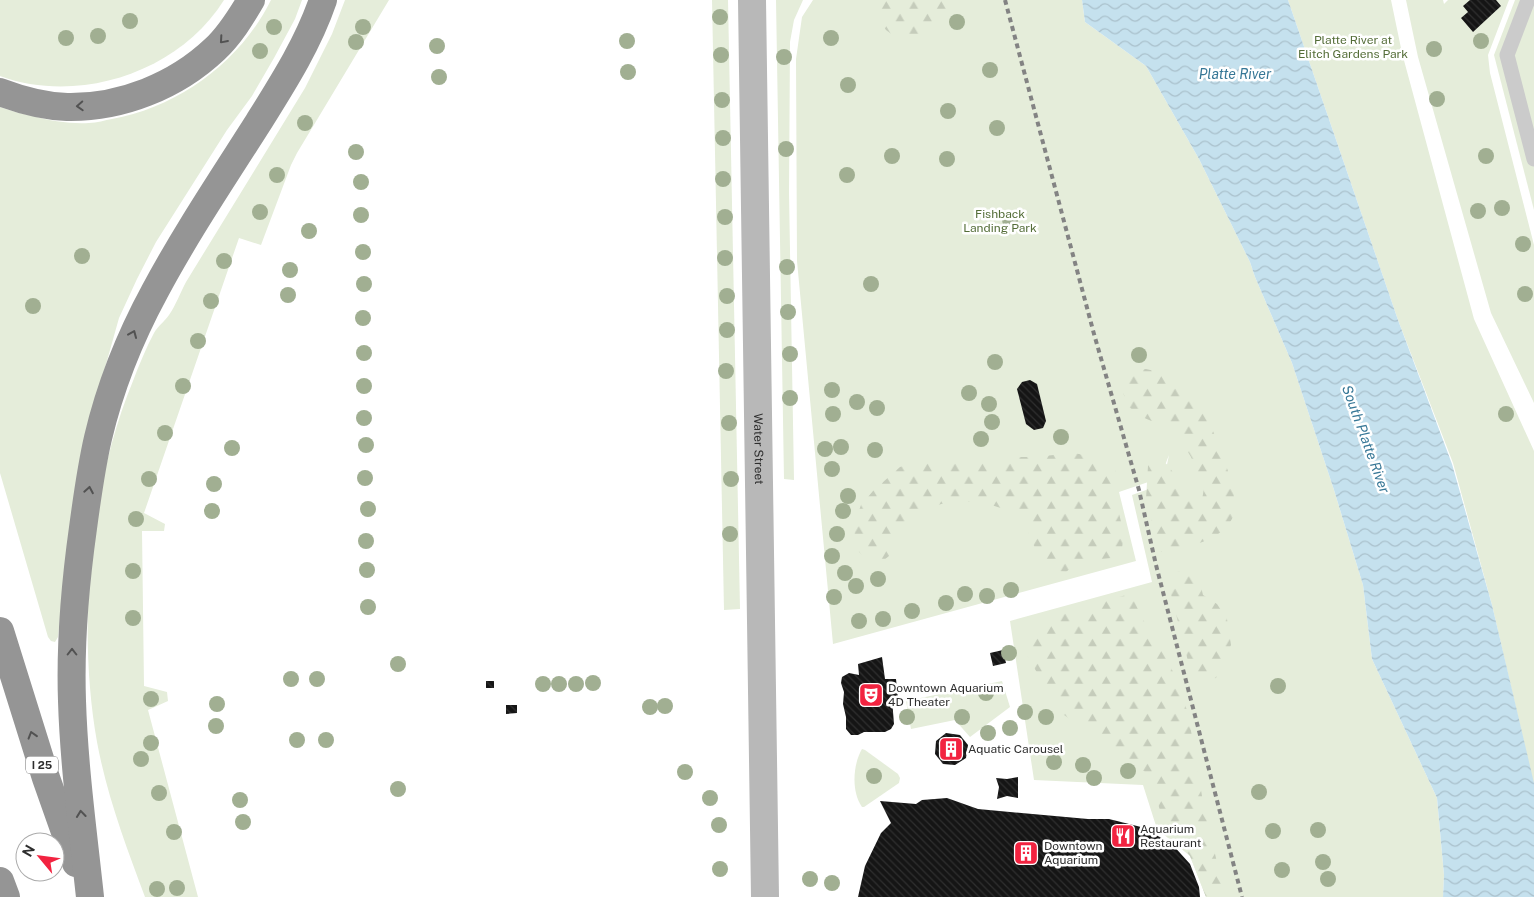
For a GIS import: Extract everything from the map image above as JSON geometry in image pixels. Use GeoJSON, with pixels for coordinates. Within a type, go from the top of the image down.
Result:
{"type":"FeatureCollection","features":[{"type":"Feature","properties":{"kind":"highway"},"geometry":{"type":"LineString","coordinates":[[0,92],[35,103],[66,107],[96,105],[120,100],[163,86],[193,67],[216,48],[236,25],[251,0]]}},
{"type":"Feature","properties":{"kind":"highway"},"geometry":{"type":"LineString","coordinates":[[89,897],[72,701],[72,640],[76,573],[98,438],[114,381],[134,331],[183,242],[288,76],[308,40],[323,0]]}},
{"type":"Feature","properties":{"kind":"highway","name":"I 25"},"geometry":{"type":"LineString","coordinates":[[0,630],[46,778],[89,897]]}},
{"type":"Feature","properties":{"kind":"highway"},"geometry":{"type":"LineString","coordinates":[[0,882],[6,897]]}},
{"type":"Feature","properties":{"kind":"street","name":"Water Street"},"geometry":{"type":"LineString","coordinates":[[752,0],[765,897]]}},
{"type":"Feature","properties":{"kind":"lane"},"geometry":{"type":"LineString","coordinates":[[1528,0],[1507,55],[1534,159]]}},
{"type":"Feature","properties":{"kind":"green space"},"geometry":{"type":"Polygon","coordinates":[[[0,0],[224,0],[205,25],[181,46],[154,63],[125,76],[94,84],[62,86],[30,84],[0,76],[0,0]]]}},
{"type":"Feature","properties":{"kind":"green space"},"geometry":{"type":"Polygon","coordinates":[[[271,0],[302,0],[295,19],[252,96],[227,130],[156,242],[119,318],[103,375],[67,549],[58,637],[55,642],[51,641],[48,637],[0,473],[0,107],[68,123],[92,123],[137,113],[161,104],[205,78],[225,61],[243,43],[271,0]]]}},
{"type":"Feature","properties":{"kind":"green space"},"geometry":{"type":"Polygon","coordinates":[[[345,0],[389,0],[297,153],[261,245],[239,238],[144,513],[165,524],[164,531],[142,531],[144,686],[167,692],[168,701],[148,710],[198,897],[145,897],[124,840],[106,782],[97,742],[91,698],[88,653],[88,606],[91,559],[97,512],[106,466],[118,422],[151,339],[171,311],[186,282],[305,88],[332,34],[345,0]]]}},
{"type":"Feature","properties":{"kind":"green space"},"geometry":{"type":"Polygon","coordinates":[[[712,0],[728,0],[740,609],[724,610],[712,0]]]}},
{"type":"Feature","properties":{"kind":"green space"},"geometry":{"type":"Polygon","coordinates":[[[776,0],[803,0],[794,20],[790,42],[789,193],[794,480],[784,479],[776,0]]]}},
{"type":"Feature","properties":{"kind":"green space","name":"Fishback Landing Park"},"geometry":{"type":"Polygon","coordinates":[[[813,0],[1082,0],[1085,22],[1146,66],[1199,159],[1250,262],[1292,363],[1363,585],[1372,659],[1437,798],[1444,875],[1443,897],[1206,897],[1190,856],[1157,829],[1143,785],[1034,780],[1010,621],[1152,582],[1132,495],[1163,484],[1169,455],[1160,478],[1119,492],[1136,561],[833,644],[797,261],[796,59],[802,17],[813,0]]]}},
{"type":"Feature","properties":{"kind":"green space"},"geometry":{"type":"Polygon","coordinates":[[[876,0],[960,0],[922,36],[906,37],[894,36],[886,30],[876,15],[876,0]]]}},
{"type":"Feature","properties":{"kind":"green space","name":"Platte River at Elitch Gardens Park"},"geometry":{"type":"Polygon","coordinates":[[[1288,0],[1391,0],[1402,53],[1474,319],[1534,451],[1534,786],[1492,605],[1453,463],[1398,320],[1288,0]]]}},
{"type":"Feature","properties":{"kind":"green space"},"geometry":{"type":"Polygon","coordinates":[[[1406,0],[1443,0],[1444,4],[1448,0],[1509,0],[1488,55],[1490,73],[1534,245],[1534,403],[1491,313],[1418,57],[1406,0]]]}},
{"type":"Feature","properties":{"kind":"green space"},"geometry":{"type":"Polygon","coordinates":[[[1515,0],[1534,0],[1534,210],[1494,55],[1515,0]]]}},
{"type":"Feature","properties":{"kind":"green space"},"geometry":{"type":"Polygon","coordinates":[[[1146,369],[1178,381],[1198,401],[1225,462],[1234,494],[1235,507],[1233,517],[1220,533],[1190,546],[1160,552],[1146,499],[1148,466],[1152,461],[1160,459],[1169,466],[1188,498],[1202,500],[1204,488],[1191,457],[1180,439],[1161,425],[1142,417],[1129,407],[1123,393],[1122,378],[1128,371],[1146,369]]]}},
{"type":"Feature","properties":{"kind":"green space"},"geometry":{"type":"Polygon","coordinates":[[[1071,453],[1095,458],[1116,471],[1113,489],[1124,534],[1122,548],[1111,558],[1078,562],[1066,572],[1044,570],[1024,522],[1007,510],[982,502],[948,502],[918,511],[899,535],[889,556],[879,564],[867,560],[859,552],[855,542],[854,524],[861,505],[873,491],[900,467],[918,461],[978,464],[1014,457],[1036,457],[1071,453]]]}},
{"type":"Feature","properties":{"kind":"green space"},"geometry":{"type":"Polygon","coordinates":[[[1196,567],[1203,595],[1217,604],[1227,619],[1231,645],[1216,678],[1207,680],[1190,669],[1166,575],[1196,567]]]}},
{"type":"Feature","properties":{"kind":"green space"},"geometry":{"type":"Polygon","coordinates":[[[1126,595],[1132,596],[1143,620],[1159,641],[1188,713],[1203,802],[1225,897],[1206,897],[1190,856],[1164,824],[1151,780],[1145,772],[1064,715],[1052,699],[1027,655],[1026,643],[1032,633],[1047,618],[1060,616],[1068,610],[1084,609],[1126,595]]]}},
{"type":"Feature","properties":{"kind":"green space"},"geometry":{"type":"Polygon","coordinates":[[[1002,681],[1010,707],[970,737],[955,720],[911,729],[906,701],[1002,681]]]}},
{"type":"Feature","properties":{"kind":"green space"},"geometry":{"type":"Polygon","coordinates":[[[862,749],[898,774],[900,778],[899,783],[864,807],[858,801],[854,778],[862,749]]]}},
{"type":"Feature","properties":{"kind":"water","name":"Platte River"},"geometry":{"type":"Polygon","coordinates":[[[1082,0],[1288,0],[1398,320],[1452,464],[1492,605],[1534,783],[1534,897],[1443,897],[1444,875],[1437,798],[1372,659],[1363,585],[1292,363],[1250,262],[1199,159],[1146,66],[1085,22],[1082,0]]]}},
{"type":"Feature","properties":{"kind":"building"},"geometry":{"type":"Polygon","coordinates":[[[1470,0],[1496,0],[1501,6],[1473,32],[1461,18],[1468,12],[1463,6],[1470,0]]]}},
{"type":"Feature","properties":{"kind":"building"},"geometry":{"type":"Polygon","coordinates":[[[1030,380],[1037,384],[1046,421],[1043,428],[1034,430],[1026,424],[1017,389],[1022,382],[1030,380]]]}},
{"type":"Feature","properties":{"kind":"building"},"geometry":{"type":"Polygon","coordinates":[[[1003,650],[1006,663],[993,666],[990,653],[1003,650]]]}},
{"type":"Feature","properties":{"kind":"building","name":"Downtown Aquarium 4D Theater"},"geometry":{"type":"Polygon","coordinates":[[[882,657],[885,679],[896,679],[898,699],[892,699],[894,724],[891,729],[885,732],[864,732],[858,735],[851,735],[846,729],[842,677],[849,673],[859,675],[858,664],[882,657]]]}},
{"type":"Feature","properties":{"kind":"building"},"geometry":{"type":"Polygon","coordinates":[[[486,681],[494,681],[494,688],[486,688],[486,681]]]}},
{"type":"Feature","properties":{"kind":"building"},"geometry":{"type":"Polygon","coordinates":[[[506,705],[517,705],[517,713],[506,714],[506,705]]]}},
{"type":"Feature","properties":{"kind":"building","name":"Aquatic Carousel"},"geometry":{"type":"Polygon","coordinates":[[[946,733],[960,735],[968,745],[966,758],[955,765],[943,764],[935,754],[936,741],[946,733]]]}},
{"type":"Feature","properties":{"kind":"building"},"geometry":{"type":"Polygon","coordinates":[[[1018,777],[1018,798],[1007,796],[997,799],[999,787],[996,778],[1018,777]]]}},
{"type":"Feature","properties":{"kind":"building","name":"Downtown Aquarium"},"geometry":{"type":"Polygon","coordinates":[[[947,798],[978,809],[1088,819],[1109,819],[1141,827],[1171,843],[1190,864],[1199,887],[1200,897],[858,897],[865,866],[881,833],[891,823],[880,801],[916,804],[922,800],[947,798]]]}},
{"type":"Feature","properties":{"kind":"railway"},"geometry":{"type":"LineString","coordinates":[[1005,0],[1094,334],[1139,490],[1156,565],[1242,897]]}},
{"type":"Feature","properties":{"kind":"place","name":"Downtown Aquarium 4D Theater"},"geometry":{"type":"Point","coordinates":[871,695]}},
{"type":"Feature","properties":{"kind":"place","name":"Aquatic Carousel"},"geometry":{"type":"Point","coordinates":[951,749]}},
{"type":"Feature","properties":{"kind":"place","name":"Aquarium Restaurant"},"geometry":{"type":"Point","coordinates":[1123,836]}},
{"type":"Feature","properties":{"kind":"place","name":"Downtown Aquarium"},"geometry":{"type":"Point","coordinates":[1026,853]}},
{"type":"Feature","properties":{"kind":"water label","name":"South Platte River"},"geometry":{"type":"Point","coordinates":[1366,439]}}]}
